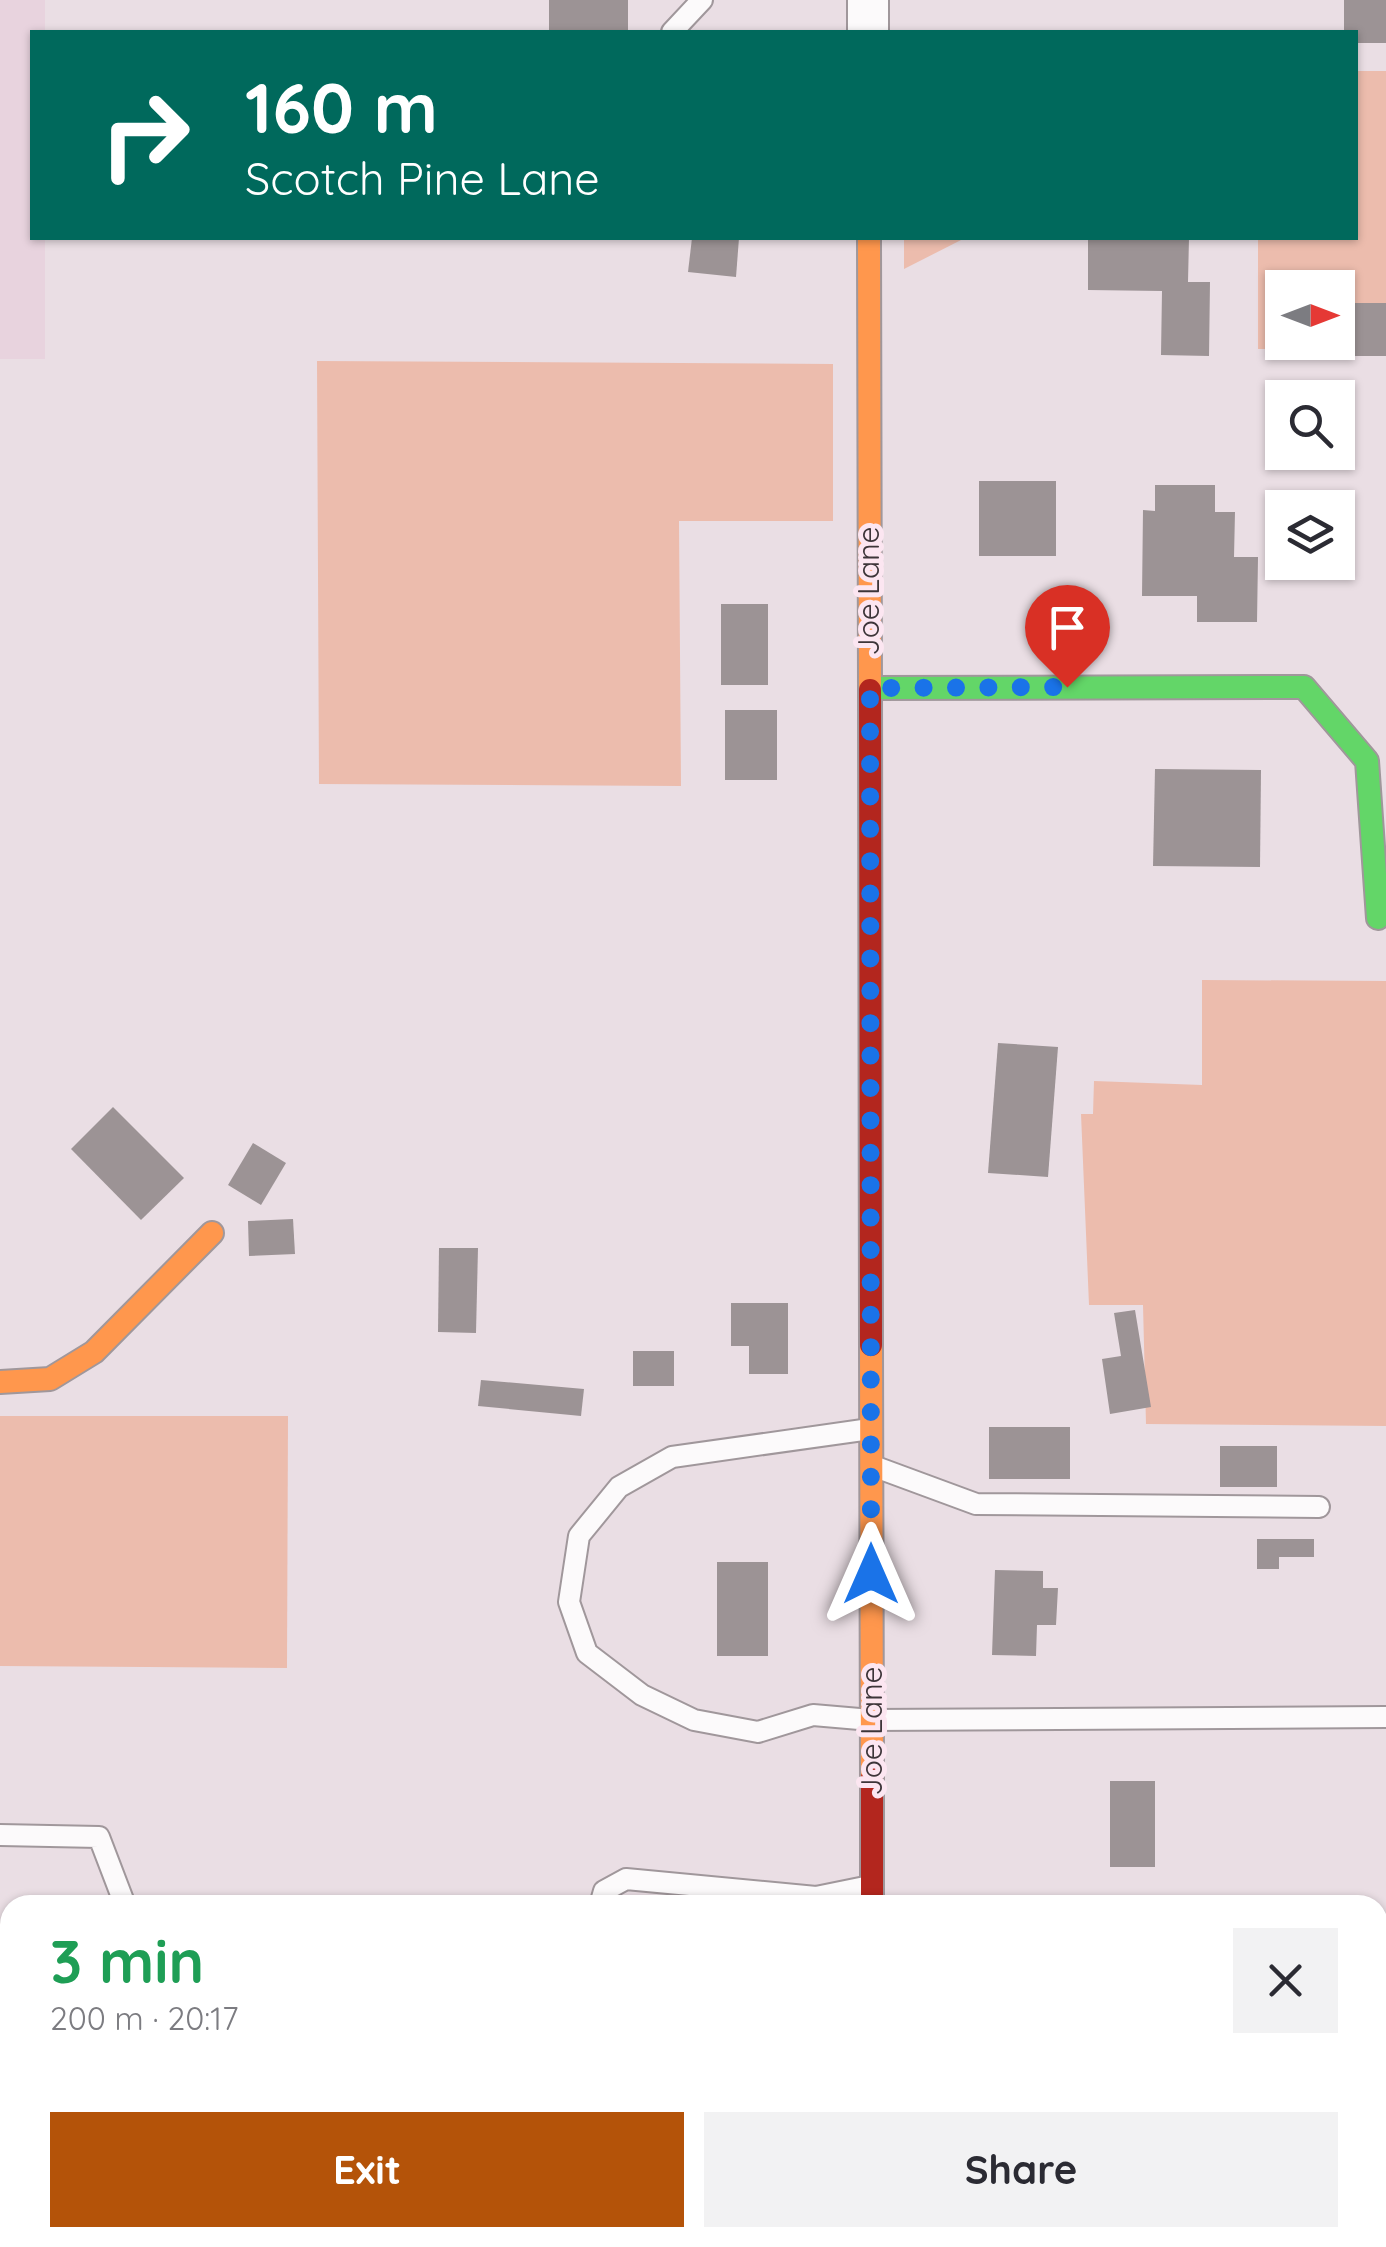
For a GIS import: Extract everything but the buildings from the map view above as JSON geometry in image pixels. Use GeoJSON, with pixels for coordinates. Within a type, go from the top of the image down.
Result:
{"type":"FeatureCollection","features":[{"type":"Feature","properties":{"kind":"street"},"geometry":{"type":"LineString","coordinates":[[868,0],[868,30]]}},
{"type":"Feature","properties":{"kind":"street","name":"Joe Lane"},"geometry":{"type":"LineString","coordinates":[[869,240],[872,1895]]}},
{"type":"Feature","properties":{"kind":"street"},"geometry":{"type":"LineString","coordinates":[[870,688],[1304,687],[1367,761],[1378,918]]}},
{"type":"Feature","properties":{"kind":"street"},"geometry":{"type":"LineString","coordinates":[[0,1382],[50,1379],[94,1352],[212,1233]]}},
{"type":"Feature","properties":{"kind":"lane"},"geometry":{"type":"LineString","coordinates":[[674,30],[702,0]]}},
{"type":"Feature","properties":{"kind":"lane"},"geometry":{"type":"LineString","coordinates":[[872,1429],[672,1457],[620,1486],[579,1536],[568,1602],[587,1653],[642,1695],[694,1720],[758,1732],[813,1716],[872,1720],[1386,1717]]}},
{"type":"Feature","properties":{"kind":"lane"},"geometry":{"type":"LineString","coordinates":[[871,1465],[976,1504],[1319,1506]]}},
{"type":"Feature","properties":{"kind":"lane"},"geometry":{"type":"LineString","coordinates":[[0,1835],[99,1837],[121,1895]]}},
{"type":"Feature","properties":{"kind":"lane"},"geometry":{"type":"LineString","coordinates":[[603,1895],[626,1879],[805,1895]]}},
{"type":"Feature","properties":{"kind":"shaded area"},"geometry":{"type":"Polygon","coordinates":[[[0,0],[45,0],[45,30],[30,30],[30,240],[45,240],[45,359],[0,359],[0,0]]]}},
{"type":"Feature","properties":{"kind":"shaded area"},"geometry":{"type":"Polygon","coordinates":[[[1358,71],[1386,71],[1386,349],[1355,349],[1355,270],[1265,270],[1265,349],[1258,349],[1258,240],[1358,240],[1358,71]]]}},
{"type":"Feature","properties":{"kind":"shaded area"},"geometry":{"type":"Polygon","coordinates":[[[904,240],[961,240],[904,269],[904,240]]]}},
{"type":"Feature","properties":{"kind":"shaded area"},"geometry":{"type":"Polygon","coordinates":[[[317,361],[833,364],[833,521],[679,521],[681,786],[319,784],[317,361]]]}},
{"type":"Feature","properties":{"kind":"shaded area"},"geometry":{"type":"Polygon","coordinates":[[[1202,980],[1386,981],[1386,1426],[1146,1424],[1143,1305],[1089,1305],[1081,1114],[1093,1114],[1094,1081],[1202,1085],[1202,980]]]}},
{"type":"Feature","properties":{"kind":"shaded area"},"geometry":{"type":"Polygon","coordinates":[[[0,1416],[288,1416],[287,1668],[0,1666],[0,1416]]]}},
{"type":"Feature","properties":{"kind":"traffic: fast"},"geometry":{"type":"LineString","coordinates":[[870,688],[1304,687],[1367,761],[1378,918]]}},
{"type":"Feature","properties":{"kind":"traffic: slow"},"geometry":{"type":"LineString","coordinates":[[869,240],[870,690]]}},
{"type":"Feature","properties":{"kind":"traffic: slow"},"geometry":{"type":"LineString","coordinates":[[0,1382],[50,1379],[94,1352],[212,1233]]}},
{"type":"Feature","properties":{"kind":"traffic: slow"},"geometry":{"type":"LineString","coordinates":[[871,1345],[872,1778]]}},
{"type":"Feature","properties":{"kind":"traffic: jam"},"geometry":{"type":"LineString","coordinates":[[870,690],[871,1345]]}},
{"type":"Feature","properties":{"kind":"traffic: jam"},"geometry":{"type":"LineString","coordinates":[[872,1778],[872,1895]]}},
{"type":"Feature","properties":{"kind":"route"},"geometry":{"type":"LineString","coordinates":[[871,1574],[870,688],[1067,687]]}}]}
